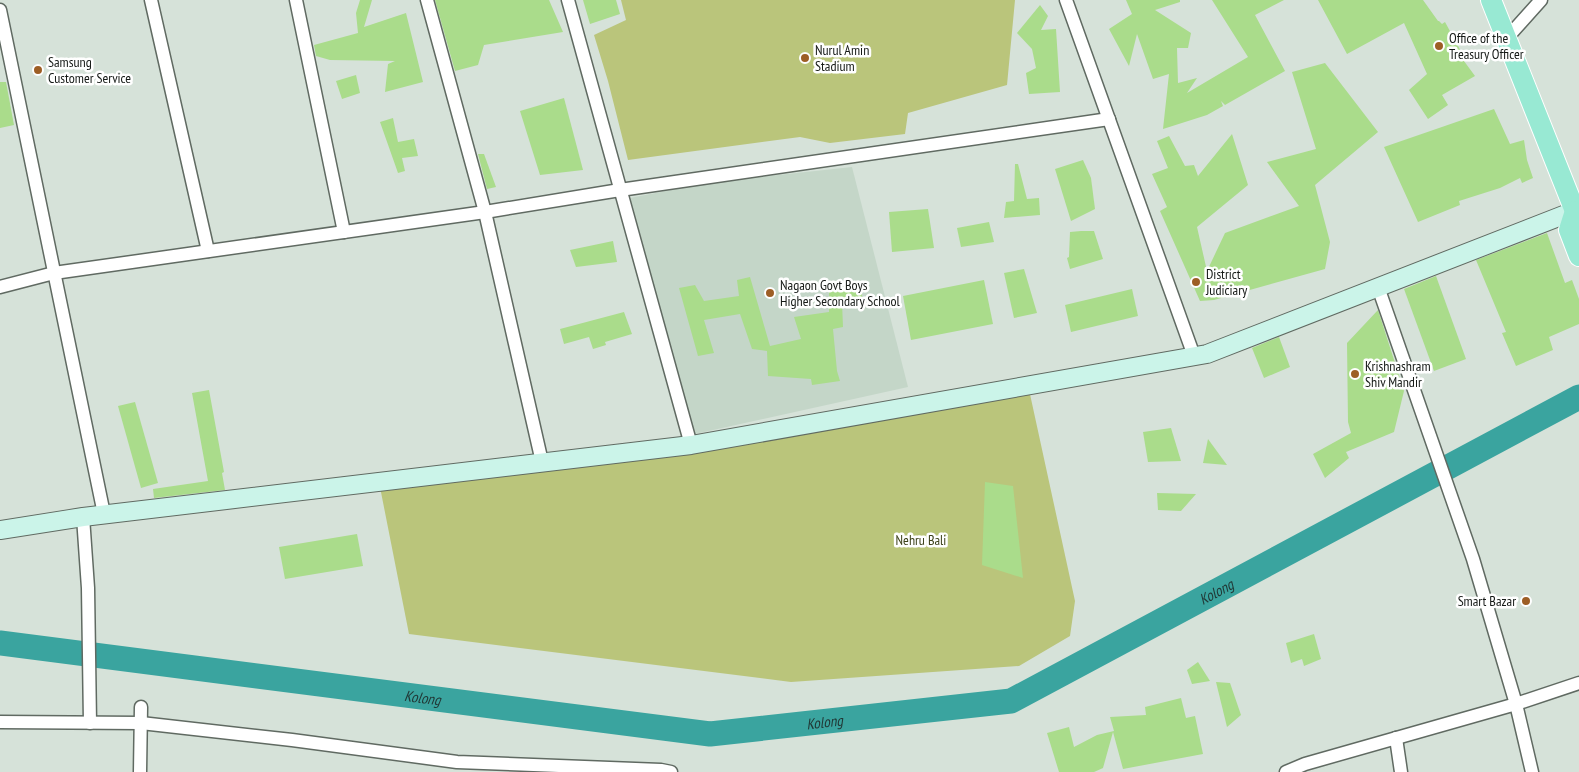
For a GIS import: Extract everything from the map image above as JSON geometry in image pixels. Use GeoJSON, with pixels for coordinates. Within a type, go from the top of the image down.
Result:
{"type":"FeatureCollection","features":[{"type":"Feature","properties":{"kind":"main road"},"geometry":{"type":"LineString","coordinates":[[1491,0],[1578,212],[1570,230],[1579,256]]}},
{"type":"Feature","properties":{"kind":"street"},"geometry":{"type":"LineString","coordinates":[[151,0],[208,252]]}},
{"type":"Feature","properties":{"kind":"street"},"geometry":{"type":"LineString","coordinates":[[296,0],[344,232]]}},
{"type":"Feature","properties":{"kind":"street"},"geometry":{"type":"LineString","coordinates":[[427,0],[484,212],[542,462]]}},
{"type":"Feature","properties":{"kind":"street"},"geometry":{"type":"LineString","coordinates":[[568,0],[691,445]]}},
{"type":"Feature","properties":{"kind":"street"},"geometry":{"type":"LineString","coordinates":[[1066,0],[1194,356]]}},
{"type":"Feature","properties":{"kind":"street"},"geometry":{"type":"LineString","coordinates":[[1506,39],[1541,0]]}},
{"type":"Feature","properties":{"kind":"street"},"geometry":{"type":"LineString","coordinates":[[0,10],[104,514]]}},
{"type":"Feature","properties":{"kind":"street"},"geometry":{"type":"LineString","coordinates":[[0,287],[54,273],[484,212],[620,190],[1109,119]]}},
{"type":"Feature","properties":{"kind":"street"},"geometry":{"type":"LineString","coordinates":[[0,530],[104,514],[691,445],[1208,354],[1378,287],[1578,212]]}},
{"type":"Feature","properties":{"kind":"street"},"geometry":{"type":"LineString","coordinates":[[1378,287],[1473,559],[1516,704],[1532,772]]}},
{"type":"Feature","properties":{"kind":"street"},"geometry":{"type":"LineString","coordinates":[[83,517],[88,602],[90,723]]}},
{"type":"Feature","properties":{"kind":"street"},"geometry":{"type":"LineString","coordinates":[[1286,772],[1305,764],[1516,704],[1579,683]]}},
{"type":"Feature","properties":{"kind":"street"},"geometry":{"type":"LineString","coordinates":[[140,707],[140,772]]}},
{"type":"Feature","properties":{"kind":"street"},"geometry":{"type":"LineString","coordinates":[[0,722],[141,723],[292,740],[457,762],[672,772]]}},
{"type":"Feature","properties":{"kind":"street"},"geometry":{"type":"LineString","coordinates":[[1396,738],[1400,772]]}},
{"type":"Feature","properties":{"kind":"shaded area","name":"Nagaon Govt Boys Higher Secondary School"},"geometry":{"type":"Polygon","coordinates":[[[852,167],[908,387],[695,434],[630,198],[712,182],[852,167]]]}},
{"type":"Feature","properties":{"kind":"green space","name":"Nurul Amin Stadium"},"geometry":{"type":"Polygon","coordinates":[[[621,0],[1015,0],[1007,85],[908,113],[905,134],[830,143],[800,137],[628,160],[594,35],[626,20],[621,0]]]}},
{"type":"Feature","properties":{"kind":"green space","name":"Nehru Bali"},"geometry":{"type":"Polygon","coordinates":[[[1028,385],[1075,601],[1070,636],[1019,666],[791,682],[409,634],[379,482],[691,445],[1028,385]]]}},
{"type":"Feature","properties":{"kind":"building"},"geometry":{"type":"Polygon","coordinates":[[[360,0],[372,0],[364,27],[406,13],[423,82],[385,92],[388,64],[395,61],[330,60],[316,56],[314,45],[358,33],[356,13],[360,0]]]}},
{"type":"Feature","properties":{"kind":"building"},"geometry":{"type":"Polygon","coordinates":[[[435,0],[549,0],[563,32],[484,45],[478,65],[455,71],[435,0]]]}},
{"type":"Feature","properties":{"kind":"building"},"geometry":{"type":"Polygon","coordinates":[[[583,0],[616,0],[620,14],[590,24],[583,0]]]}},
{"type":"Feature","properties":{"kind":"building"},"geometry":{"type":"Polygon","coordinates":[[[1126,0],[1180,0],[1180,2],[1155,10],[1191,33],[1188,48],[1177,48],[1178,83],[1197,78],[1187,93],[1248,57],[1212,0],[1284,0],[1255,15],[1285,71],[1225,105],[1221,101],[1223,106],[1207,115],[1163,129],[1169,74],[1153,79],[1137,34],[1129,66],[1109,29],[1132,14],[1126,0]]]}},
{"type":"Feature","properties":{"kind":"building"},"geometry":{"type":"Polygon","coordinates":[[[1318,0],[1423,0],[1438,21],[1442,24],[1445,22],[1463,55],[1461,57],[1475,76],[1442,95],[1448,105],[1428,119],[1409,90],[1427,74],[1404,23],[1347,54],[1318,0]]]}},
{"type":"Feature","properties":{"kind":"building"},"geometry":{"type":"Polygon","coordinates":[[[1040,5],[1048,16],[1041,30],[1056,29],[1060,92],[1029,94],[1026,73],[1036,68],[1032,49],[1017,33],[1040,5]]]}},
{"type":"Feature","properties":{"kind":"building"},"geometry":{"type":"Polygon","coordinates":[[[1325,63],[1378,132],[1315,185],[1330,242],[1325,269],[1214,300],[1200,301],[1160,211],[1167,207],[1152,174],[1168,168],[1157,141],[1169,136],[1185,166],[1194,165],[1198,176],[1232,134],[1248,185],[1197,227],[1207,271],[1225,233],[1299,206],[1267,162],[1316,149],[1292,72],[1325,63]]]}},
{"type":"Feature","properties":{"kind":"building"},"geometry":{"type":"Polygon","coordinates":[[[356,75],[360,93],[342,99],[336,81],[356,75]]]}},
{"type":"Feature","properties":{"kind":"building"},"geometry":{"type":"Polygon","coordinates":[[[0,82],[6,82],[14,125],[0,128],[0,82]]]}},
{"type":"Feature","properties":{"kind":"building"},"geometry":{"type":"Polygon","coordinates":[[[564,98],[583,170],[540,175],[520,111],[564,98]]]}},
{"type":"Feature","properties":{"kind":"building"},"geometry":{"type":"Polygon","coordinates":[[[1494,109],[1510,144],[1524,140],[1527,160],[1533,178],[1522,183],[1520,178],[1500,188],[1459,201],[1460,205],[1418,222],[1384,147],[1494,109]]]}},
{"type":"Feature","properties":{"kind":"building"},"geometry":{"type":"Polygon","coordinates":[[[393,118],[398,142],[414,139],[418,156],[402,158],[405,171],[398,173],[380,122],[393,118]]]}},
{"type":"Feature","properties":{"kind":"building"},"geometry":{"type":"Polygon","coordinates":[[[478,154],[484,154],[496,187],[487,189],[478,154]]]}},
{"type":"Feature","properties":{"kind":"building"},"geometry":{"type":"Polygon","coordinates":[[[1083,160],[1091,178],[1095,209],[1071,221],[1055,169],[1083,160]]]}},
{"type":"Feature","properties":{"kind":"building"},"geometry":{"type":"Polygon","coordinates":[[[1015,164],[1018,164],[1027,199],[1039,198],[1040,215],[1004,218],[1006,202],[1014,201],[1015,164]]]}},
{"type":"Feature","properties":{"kind":"building"},"geometry":{"type":"Polygon","coordinates":[[[928,209],[934,248],[892,252],[889,212],[928,209]]]}},
{"type":"Feature","properties":{"kind":"building"},"geometry":{"type":"Polygon","coordinates":[[[989,222],[994,242],[961,247],[957,228],[989,222]]]}},
{"type":"Feature","properties":{"kind":"building"},"geometry":{"type":"Polygon","coordinates":[[[1094,231],[1103,259],[1070,269],[1067,258],[1069,257],[1070,232],[1094,231]]]}},
{"type":"Feature","properties":{"kind":"building"},"geometry":{"type":"Polygon","coordinates":[[[1547,233],[1565,283],[1572,280],[1579,299],[1579,324],[1549,337],[1553,350],[1516,366],[1502,333],[1506,332],[1476,260],[1547,233]]]}},
{"type":"Feature","properties":{"kind":"building"},"geometry":{"type":"Polygon","coordinates":[[[613,241],[617,262],[576,267],[570,250],[613,241]]]}},
{"type":"Feature","properties":{"kind":"building"},"geometry":{"type":"Polygon","coordinates":[[[1024,269],[1037,313],[1014,318],[1004,273],[1024,269]]]}},
{"type":"Feature","properties":{"kind":"building"},"geometry":{"type":"Polygon","coordinates":[[[1436,276],[1466,359],[1434,371],[1404,289],[1436,276]]]}},
{"type":"Feature","properties":{"kind":"building"},"geometry":{"type":"Polygon","coordinates":[[[750,277],[770,346],[801,339],[794,317],[829,312],[829,289],[860,284],[863,301],[842,302],[843,327],[833,329],[837,371],[840,381],[812,385],[811,379],[768,376],[767,351],[752,349],[740,314],[704,320],[714,353],[698,356],[679,288],[695,285],[704,301],[739,296],[737,280],[750,277]]]}},
{"type":"Feature","properties":{"kind":"building"},"geometry":{"type":"Polygon","coordinates":[[[984,280],[993,324],[911,340],[903,296],[984,280]]]}},
{"type":"Feature","properties":{"kind":"building"},"geometry":{"type":"Polygon","coordinates":[[[1132,289],[1138,316],[1071,332],[1065,305],[1132,289]]]}},
{"type":"Feature","properties":{"kind":"building"},"geometry":{"type":"Polygon","coordinates":[[[1378,310],[1404,391],[1394,432],[1346,452],[1349,458],[1325,478],[1313,454],[1351,433],[1348,422],[1347,343],[1378,310]]]}},
{"type":"Feature","properties":{"kind":"building"},"geometry":{"type":"Polygon","coordinates":[[[624,312],[632,334],[605,342],[606,345],[593,349],[589,337],[564,344],[560,329],[624,312]]]}},
{"type":"Feature","properties":{"kind":"building"},"geometry":{"type":"Polygon","coordinates":[[[1279,337],[1290,367],[1264,378],[1252,348],[1279,337]]]}},
{"type":"Feature","properties":{"kind":"building"},"geometry":{"type":"Polygon","coordinates":[[[209,390],[224,472],[222,473],[225,490],[154,498],[153,489],[208,481],[192,393],[209,390]]]}},
{"type":"Feature","properties":{"kind":"building"},"geometry":{"type":"Polygon","coordinates":[[[135,402],[158,483],[141,488],[118,406],[135,402]]]}},
{"type":"Feature","properties":{"kind":"building"},"geometry":{"type":"Polygon","coordinates":[[[1171,428],[1181,461],[1148,462],[1143,432],[1171,428]]]}},
{"type":"Feature","properties":{"kind":"building"},"geometry":{"type":"Polygon","coordinates":[[[1208,439],[1227,465],[1203,463],[1208,439]]]}},
{"type":"Feature","properties":{"kind":"building"},"geometry":{"type":"Polygon","coordinates":[[[985,482],[1013,486],[1023,578],[982,565],[985,482]]]}},
{"type":"Feature","properties":{"kind":"building"},"geometry":{"type":"Polygon","coordinates":[[[1157,493],[1196,494],[1181,511],[1158,510],[1157,493]]]}},
{"type":"Feature","properties":{"kind":"building"},"geometry":{"type":"Polygon","coordinates":[[[357,534],[363,566],[285,579],[279,547],[357,534]]]}},
{"type":"Feature","properties":{"kind":"building"},"geometry":{"type":"Polygon","coordinates":[[[1314,634],[1321,659],[1304,666],[1302,659],[1291,663],[1286,643],[1314,634]]]}},
{"type":"Feature","properties":{"kind":"building"},"geometry":{"type":"Polygon","coordinates":[[[1198,662],[1210,681],[1192,684],[1187,670],[1198,662]]]}},
{"type":"Feature","properties":{"kind":"building"},"geometry":{"type":"Polygon","coordinates":[[[1216,682],[1230,683],[1241,715],[1227,727],[1216,682]]]}},
{"type":"Feature","properties":{"kind":"building"},"geometry":{"type":"Polygon","coordinates":[[[1181,698],[1186,718],[1195,716],[1203,754],[1123,769],[1113,732],[1103,768],[1094,772],[1059,772],[1047,733],[1069,727],[1074,747],[1097,735],[1114,731],[1110,717],[1146,715],[1145,707],[1181,698]]]}},
{"type":"Feature","properties":{"kind":"waterway","name":"Kolong"},"geometry":{"type":"LineString","coordinates":[[0,643],[710,734],[1011,701],[1579,397]]}},
{"type":"Feature","properties":{"kind":"place","name":"Office of the Treasury Officer"},"geometry":{"type":"Point","coordinates":[1439,46]}},
{"type":"Feature","properties":{"kind":"place","name":"Nurul Amin Stadium"},"geometry":{"type":"Point","coordinates":[805,58]}},
{"type":"Feature","properties":{"kind":"place","name":"Samsung Customer Service"},"geometry":{"type":"Point","coordinates":[38,70]}},
{"type":"Feature","properties":{"kind":"place","name":"District Judiciary"},"geometry":{"type":"Point","coordinates":[1196,282]}},
{"type":"Feature","properties":{"kind":"place","name":"Nagaon Govt Boys Higher Secondary School"},"geometry":{"type":"Point","coordinates":[770,293]}},
{"type":"Feature","properties":{"kind":"place","name":"Krishnashram Shiv Mandir"},"geometry":{"type":"Point","coordinates":[1355,374]}},
{"type":"Feature","properties":{"kind":"place","name":"Smart Bazar"},"geometry":{"type":"Point","coordinates":[1526,601]}}]}
